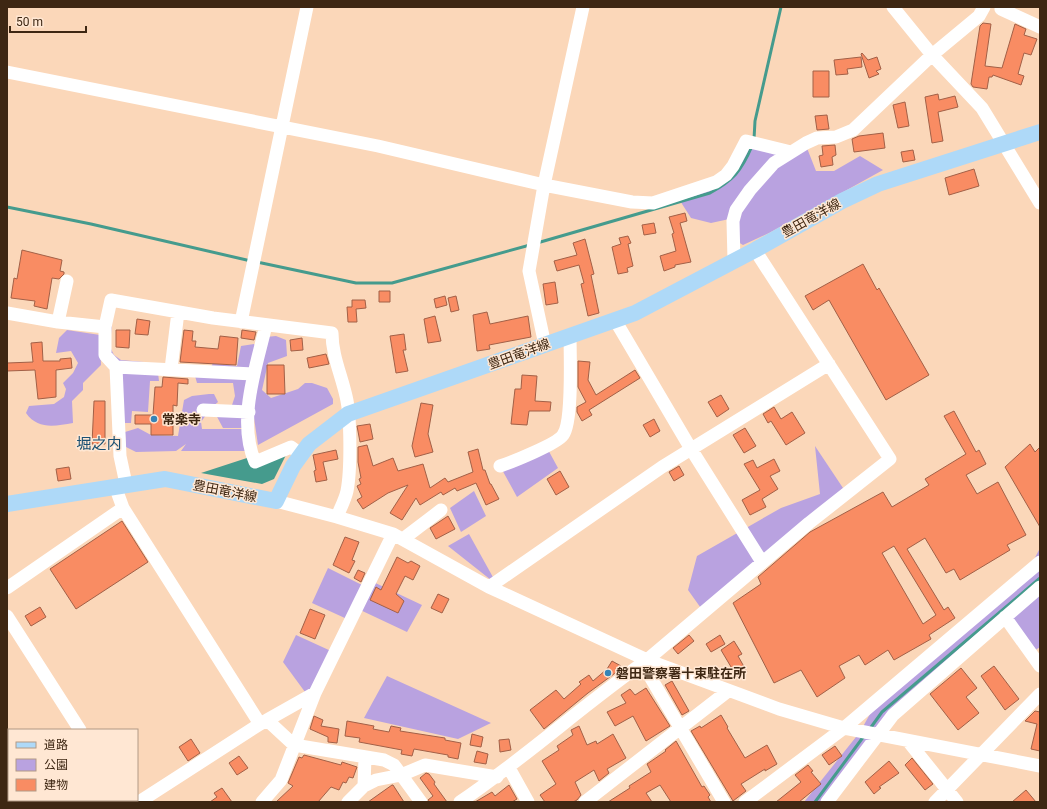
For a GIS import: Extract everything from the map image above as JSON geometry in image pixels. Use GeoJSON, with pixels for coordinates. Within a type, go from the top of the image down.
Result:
{"type":"FeatureCollection","features":[{"type":"Feature","properties":{"kind":"main road","name":"豊田竜洋線"},"geometry":{"type":"LineString","coordinates":[[7,504],[165,479],[276,501],[293,466],[309,444],[348,414],[615,320],[649,306],[755,250],[842,201],[878,184],[1040,132]]}},
{"type":"Feature","properties":{"kind":"street"},"geometry":{"type":"LineString","coordinates":[[241,322],[307,7]]}},
{"type":"Feature","properties":{"kind":"street"},"geometry":{"type":"LineString","coordinates":[[545,345],[528,271],[544,185],[583,7]]}},
{"type":"Feature","properties":{"kind":"street"},"geometry":{"type":"LineString","coordinates":[[893,7],[932,55],[982,108],[1040,203]]}},
{"type":"Feature","properties":{"kind":"street"},"geometry":{"type":"LineString","coordinates":[[734,260],[733,222],[736,210],[750,190],[774,163],[817,138],[836,137],[853,130],[932,55],[979,16],[984,7]]}},
{"type":"Feature","properties":{"kind":"street"},"geometry":{"type":"LineString","coordinates":[[997,8],[1016,7]]}},
{"type":"Feature","properties":{"kind":"street"},"geometry":{"type":"LineString","coordinates":[[997,8],[1040,27]]}},
{"type":"Feature","properties":{"kind":"street"},"geometry":{"type":"LineString","coordinates":[[7,72],[378,146],[544,185],[632,202],[653,203],[716,182],[733,166],[746,141],[791,152]]}},
{"type":"Feature","properties":{"kind":"street"},"geometry":{"type":"LineString","coordinates":[[460,802],[497,778],[620,678],[644,661],[762,562],[890,459],[755,250]]}},
{"type":"Feature","properties":{"kind":"street"},"geometry":{"type":"LineString","coordinates":[[58,322],[67,281]]}},
{"type":"Feature","properties":{"kind":"street"},"geometry":{"type":"LineString","coordinates":[[337,517],[347,492],[349,467],[348,414],[346,397],[332,346],[332,333],[241,322],[111,300],[105,327],[105,355],[116,367],[123,508],[264,722],[294,745],[384,760],[394,765],[421,802]]}},
{"type":"Feature","properties":{"kind":"street"},"geometry":{"type":"LineString","coordinates":[[171,369],[178,312]]}},
{"type":"Feature","properties":{"kind":"street"},"geometry":{"type":"LineString","coordinates":[[7,313],[58,322],[105,327]]}},
{"type":"Feature","properties":{"kind":"street"},"geometry":{"type":"LineString","coordinates":[[615,320],[691,449],[762,562]]}},
{"type":"Feature","properties":{"kind":"street"},"geometry":{"type":"LineString","coordinates":[[266,325],[253,374],[249,412],[250,450],[255,462],[291,447],[302,455]]}},
{"type":"Feature","properties":{"kind":"street"},"geometry":{"type":"LineString","coordinates":[[500,466],[555,442],[564,435],[567,422],[570,388],[570,335]]}},
{"type":"Feature","properties":{"kind":"street"},"geometry":{"type":"LineString","coordinates":[[489,586],[691,449],[829,364]]}},
{"type":"Feature","properties":{"kind":"street"},"geometry":{"type":"LineString","coordinates":[[116,367],[253,374]]}},
{"type":"Feature","properties":{"kind":"street"},"geometry":{"type":"LineString","coordinates":[[203,410],[249,412]]}},
{"type":"Feature","properties":{"kind":"street"},"geometry":{"type":"LineString","coordinates":[[276,501],[337,517],[398,536],[489,586],[644,661],[779,709],[844,728],[1040,766]]}},
{"type":"Feature","properties":{"kind":"street"},"geometry":{"type":"LineString","coordinates":[[7,588],[123,508]]}},
{"type":"Feature","properties":{"kind":"street"},"geometry":{"type":"LineString","coordinates":[[262,802],[281,780],[315,693],[398,536],[442,510]]}},
{"type":"Feature","properties":{"kind":"street"},"geometry":{"type":"LineString","coordinates":[[748,801],[844,728],[1040,562]]}},
{"type":"Feature","properties":{"kind":"street"},"geometry":{"type":"LineString","coordinates":[[827,802],[893,715],[1040,587]]}},
{"type":"Feature","properties":{"kind":"street"},"geometry":{"type":"LineString","coordinates":[[7,616],[79,729]]}},
{"type":"Feature","properties":{"kind":"street"},"geometry":{"type":"LineString","coordinates":[[1005,617],[1038,658]]}},
{"type":"Feature","properties":{"kind":"street"},"geometry":{"type":"LineString","coordinates":[[644,661],[724,802]]}},
{"type":"Feature","properties":{"kind":"street"},"geometry":{"type":"LineString","coordinates":[[585,802],[728,691]]}},
{"type":"Feature","properties":{"kind":"street"},"geometry":{"type":"LineString","coordinates":[[139,802],[264,722],[315,693]]}},
{"type":"Feature","properties":{"kind":"street"},"geometry":{"type":"LineString","coordinates":[[935,802],[1040,694]]}},
{"type":"Feature","properties":{"kind":"street"},"geometry":{"type":"LineString","coordinates":[[908,741],[957,802]]}},
{"type":"Feature","properties":{"kind":"street"},"geometry":{"type":"LineString","coordinates":[[364,786],[365,757]]}},
{"type":"Feature","properties":{"kind":"street"},"geometry":{"type":"LineString","coordinates":[[348,802],[364,786],[376,780],[401,775],[424,765],[497,778]]}},
{"type":"Feature","properties":{"kind":"street"},"geometry":{"type":"LineString","coordinates":[[509,768],[528,802]]}},
{"type":"Feature","properties":{"kind":"green space"},"geometry":{"type":"Polygon","coordinates":[[[805,143],[816,171],[834,171],[860,156],[883,170],[769,233],[743,245],[733,239],[734,218],[711,223],[691,218],[677,196],[724,176],[744,144],[791,152],[805,143]]]}},
{"type":"Feature","properties":{"kind":"green space"},"geometry":{"type":"Polygon","coordinates":[[[112,322],[110,347],[114,355],[121,360],[144,362],[158,373],[159,381],[150,381],[148,412],[132,411],[131,423],[122,423],[119,372],[105,355],[112,322]]]}},
{"type":"Feature","properties":{"kind":"green space"},"geometry":{"type":"Polygon","coordinates":[[[67,330],[100,335],[101,365],[83,383],[83,390],[72,401],[73,423],[47,426],[36,422],[26,413],[29,406],[54,404],[64,397],[66,389],[63,383],[73,373],[78,363],[71,351],[56,353],[59,338],[67,330]]]}},
{"type":"Feature","properties":{"kind":"green space"},"geometry":{"type":"Polygon","coordinates":[[[276,336],[286,340],[287,356],[268,363],[262,390],[271,398],[298,389],[305,383],[312,383],[327,388],[333,399],[333,404],[258,445],[253,411],[266,337],[276,336]]]}},
{"type":"Feature","properties":{"kind":"green space"},"geometry":{"type":"Polygon","coordinates":[[[254,344],[257,348],[251,371],[211,367],[213,363],[237,366],[241,346],[254,344]]]}},
{"type":"Feature","properties":{"kind":"green space"},"geometry":{"type":"Polygon","coordinates":[[[193,369],[251,374],[244,428],[223,428],[215,413],[230,411],[235,396],[233,383],[197,383],[193,369]]]}},
{"type":"Feature","properties":{"kind":"green space"},"geometry":{"type":"Polygon","coordinates":[[[214,394],[218,402],[211,408],[201,422],[202,429],[244,429],[245,451],[181,451],[186,444],[176,451],[136,452],[126,447],[125,432],[138,428],[151,435],[178,436],[184,400],[192,396],[214,394]]]}},
{"type":"Feature","properties":{"kind":"green space"},"geometry":{"type":"Polygon","coordinates":[[[546,446],[558,468],[517,497],[500,466],[546,446]]]}},
{"type":"Feature","properties":{"kind":"green space"},"geometry":{"type":"Polygon","coordinates":[[[815,446],[845,491],[703,611],[688,590],[697,556],[781,508],[820,494],[815,446]]]}},
{"type":"Feature","properties":{"kind":"green space"},"geometry":{"type":"Polygon","coordinates":[[[474,491],[486,516],[461,532],[450,508],[474,491]]]}},
{"type":"Feature","properties":{"kind":"green space"},"geometry":{"type":"Polygon","coordinates":[[[469,534],[494,579],[491,580],[448,546],[469,534]]]}},
{"type":"Feature","properties":{"kind":"green space"},"geometry":{"type":"Polygon","coordinates":[[[1040,548],[1040,587],[893,715],[827,802],[804,802],[860,732],[870,714],[1027,573],[1040,548]]]}},
{"type":"Feature","properties":{"kind":"green space"},"geometry":{"type":"Polygon","coordinates":[[[328,568],[364,586],[369,580],[422,605],[407,632],[356,608],[314,687],[305,692],[283,662],[296,635],[331,651],[347,619],[312,603],[328,568]]]}},
{"type":"Feature","properties":{"kind":"green space"},"geometry":{"type":"Polygon","coordinates":[[[1040,588],[1040,647],[1034,651],[1010,618],[1040,588]]]}},
{"type":"Feature","properties":{"kind":"green space"},"geometry":{"type":"Polygon","coordinates":[[[387,676],[491,723],[458,739],[364,718],[387,676]]]}},
{"type":"Feature","properties":{"kind":"water"},"geometry":{"type":"Polygon","coordinates":[[[286,455],[274,479],[262,484],[201,473],[250,457],[286,455]]]}},
{"type":"Feature","properties":{"kind":"building"},"geometry":{"type":"Polygon","coordinates":[[[983,23],[991,24],[985,66],[1002,68],[1015,24],[1026,29],[1024,35],[1037,39],[1031,55],[1024,53],[1018,74],[1024,76],[1021,85],[993,75],[992,77],[989,77],[987,89],[973,87],[971,84],[980,26],[983,23]]]}},
{"type":"Feature","properties":{"kind":"building"},"geometry":{"type":"Polygon","coordinates":[[[862,53],[868,60],[877,57],[881,69],[876,71],[879,74],[869,78],[861,54],[862,53]]]}},
{"type":"Feature","properties":{"kind":"building"},"geometry":{"type":"Polygon","coordinates":[[[861,57],[862,67],[847,69],[848,74],[836,75],[834,60],[861,57]]]}},
{"type":"Feature","properties":{"kind":"building"},"geometry":{"type":"Polygon","coordinates":[[[813,71],[829,71],[829,97],[813,97],[813,71]]]}},
{"type":"Feature","properties":{"kind":"building"},"geometry":{"type":"Polygon","coordinates":[[[938,94],[939,100],[955,96],[958,107],[938,112],[943,141],[932,143],[925,97],[938,94]]]}},
{"type":"Feature","properties":{"kind":"building"},"geometry":{"type":"Polygon","coordinates":[[[905,102],[909,126],[898,128],[893,105],[905,102]]]}},
{"type":"Feature","properties":{"kind":"building"},"geometry":{"type":"Polygon","coordinates":[[[827,115],[829,129],[817,130],[815,116],[827,115]]]}},
{"type":"Feature","properties":{"kind":"building"},"geometry":{"type":"Polygon","coordinates":[[[883,133],[885,148],[854,152],[852,139],[859,136],[883,133]]]}},
{"type":"Feature","properties":{"kind":"building"},"geometry":{"type":"Polygon","coordinates":[[[835,145],[836,155],[832,157],[833,165],[821,167],[819,156],[823,155],[822,146],[835,145]]]}},
{"type":"Feature","properties":{"kind":"building"},"geometry":{"type":"Polygon","coordinates":[[[913,150],[915,160],[903,162],[901,152],[913,150]]]}},
{"type":"Feature","properties":{"kind":"building"},"geometry":{"type":"Polygon","coordinates":[[[974,169],[979,186],[949,195],[945,178],[974,169]]]}},
{"type":"Feature","properties":{"kind":"building"},"geometry":{"type":"Polygon","coordinates":[[[685,213],[687,221],[680,223],[691,262],[675,265],[675,267],[664,271],[660,256],[676,251],[672,234],[674,233],[669,217],[685,213]]]}},
{"type":"Feature","properties":{"kind":"building"},"geometry":{"type":"Polygon","coordinates":[[[654,223],[656,233],[644,235],[642,225],[654,223]]]}},
{"type":"Feature","properties":{"kind":"building"},"geometry":{"type":"Polygon","coordinates":[[[628,236],[631,243],[628,244],[633,266],[627,268],[628,272],[618,274],[612,247],[621,244],[619,238],[628,236]]]}},
{"type":"Feature","properties":{"kind":"building"},"geometry":{"type":"Polygon","coordinates":[[[585,239],[594,274],[591,275],[599,313],[588,316],[581,284],[584,283],[579,265],[557,271],[554,261],[577,255],[573,243],[585,239]]]}},
{"type":"Feature","properties":{"kind":"building"},"geometry":{"type":"Polygon","coordinates":[[[22,250],[62,260],[60,271],[64,272],[64,274],[59,279],[52,278],[47,309],[34,306],[35,301],[11,298],[14,278],[17,279],[22,250]]]}},
{"type":"Feature","properties":{"kind":"building"},"geometry":{"type":"Polygon","coordinates":[[[863,264],[877,290],[879,288],[929,375],[886,400],[829,300],[813,310],[805,296],[863,264]]]}},
{"type":"Feature","properties":{"kind":"building"},"geometry":{"type":"Polygon","coordinates":[[[555,282],[558,303],[546,305],[543,284],[555,282]]]}},
{"type":"Feature","properties":{"kind":"building"},"geometry":{"type":"Polygon","coordinates":[[[379,291],[390,291],[390,302],[379,302],[379,291]]]}},
{"type":"Feature","properties":{"kind":"building"},"geometry":{"type":"Polygon","coordinates":[[[445,296],[447,305],[436,308],[434,299],[445,296]]]}},
{"type":"Feature","properties":{"kind":"building"},"geometry":{"type":"Polygon","coordinates":[[[456,296],[459,310],[451,312],[448,298],[456,296]]]}},
{"type":"Feature","properties":{"kind":"building"},"geometry":{"type":"Polygon","coordinates":[[[352,300],[365,300],[366,308],[356,309],[357,322],[348,322],[347,307],[352,307],[352,300]]]}},
{"type":"Feature","properties":{"kind":"building"},"geometry":{"type":"Polygon","coordinates":[[[487,312],[490,324],[528,316],[531,337],[489,345],[490,349],[477,351],[473,315],[487,312]]]}},
{"type":"Feature","properties":{"kind":"building"},"geometry":{"type":"Polygon","coordinates":[[[435,316],[441,341],[428,343],[424,319],[435,316]]]}},
{"type":"Feature","properties":{"kind":"building"},"geometry":{"type":"Polygon","coordinates":[[[137,319],[150,321],[148,335],[135,334],[137,319]]]}},
{"type":"Feature","properties":{"kind":"building"},"geometry":{"type":"Polygon","coordinates":[[[116,330],[130,330],[129,348],[116,347],[116,330]]]}},
{"type":"Feature","properties":{"kind":"building"},"geometry":{"type":"Polygon","coordinates":[[[184,330],[193,331],[192,341],[196,341],[195,347],[218,349],[220,336],[238,338],[236,365],[180,362],[184,330]]]}},
{"type":"Feature","properties":{"kind":"building"},"geometry":{"type":"Polygon","coordinates":[[[242,330],[256,332],[254,340],[241,338],[242,330]]]}},
{"type":"Feature","properties":{"kind":"building"},"geometry":{"type":"Polygon","coordinates":[[[404,334],[406,350],[403,350],[408,371],[396,373],[390,336],[404,334]]]}},
{"type":"Feature","properties":{"kind":"building"},"geometry":{"type":"Polygon","coordinates":[[[302,338],[303,350],[291,351],[290,340],[302,338]]]}},
{"type":"Feature","properties":{"kind":"building"},"geometry":{"type":"Polygon","coordinates":[[[42,342],[43,361],[60,361],[60,359],[71,358],[72,368],[56,370],[56,397],[38,399],[35,370],[7,371],[7,363],[33,362],[31,343],[42,342]]]}},
{"type":"Feature","properties":{"kind":"building"},"geometry":{"type":"Polygon","coordinates":[[[326,354],[329,364],[309,368],[307,358],[326,354]]]}},
{"type":"Feature","properties":{"kind":"building"},"geometry":{"type":"Polygon","coordinates":[[[578,361],[590,362],[588,380],[596,395],[635,370],[640,378],[589,410],[592,415],[582,421],[577,412],[577,407],[586,402],[578,387],[578,361]]]}},
{"type":"Feature","properties":{"kind":"building"},"geometry":{"type":"Polygon","coordinates":[[[267,365],[284,365],[285,394],[267,394],[267,365]]]}},
{"type":"Feature","properties":{"kind":"building"},"geometry":{"type":"Polygon","coordinates":[[[522,375],[537,376],[535,401],[551,402],[550,411],[529,411],[527,425],[511,424],[515,389],[521,389],[522,375]]]}},
{"type":"Feature","properties":{"kind":"building"},"geometry":{"type":"Polygon","coordinates":[[[163,377],[188,379],[188,384],[178,383],[177,406],[173,405],[173,435],[151,435],[151,424],[135,424],[135,415],[153,415],[155,387],[162,387],[163,377]]]}},
{"type":"Feature","properties":{"kind":"building"},"geometry":{"type":"Polygon","coordinates":[[[721,395],[729,409],[717,417],[708,402],[721,395]]]}},
{"type":"Feature","properties":{"kind":"building"},"geometry":{"type":"Polygon","coordinates":[[[94,401],[105,401],[105,444],[92,444],[94,401]]]}},
{"type":"Feature","properties":{"kind":"building"},"geometry":{"type":"Polygon","coordinates":[[[421,403],[433,405],[428,434],[433,452],[415,457],[412,446],[421,403]]]}},
{"type":"Feature","properties":{"kind":"building"},"geometry":{"type":"Polygon","coordinates":[[[774,407],[781,419],[792,412],[805,433],[786,445],[771,421],[768,423],[763,414],[774,407]]]}},
{"type":"Feature","properties":{"kind":"building"},"geometry":{"type":"Polygon","coordinates":[[[954,411],[976,452],[979,450],[986,464],[966,475],[977,494],[998,482],[1026,535],[1007,545],[1010,550],[960,580],[954,569],[946,573],[925,538],[907,549],[944,610],[948,607],[955,618],[929,635],[931,639],[894,660],[888,650],[865,665],[859,655],[839,666],[845,678],[817,697],[801,670],[774,683],[733,603],[761,584],[758,577],[810,532],[883,492],[892,507],[929,485],[925,479],[966,454],[944,416],[954,411]],[[894,546],[882,553],[923,624],[936,615],[894,546]]]}},
{"type":"Feature","properties":{"kind":"building"},"geometry":{"type":"Polygon","coordinates":[[[654,419],[660,431],[650,437],[643,425],[654,419]]]}},
{"type":"Feature","properties":{"kind":"building"},"geometry":{"type":"Polygon","coordinates":[[[370,424],[373,439],[360,442],[357,426],[370,424]]]}},
{"type":"Feature","properties":{"kind":"building"},"geometry":{"type":"Polygon","coordinates":[[[745,428],[756,446],[744,453],[733,435],[745,428]]]}},
{"type":"Feature","properties":{"kind":"building"},"geometry":{"type":"Polygon","coordinates":[[[1030,444],[1035,452],[1040,447],[1040,527],[1005,467],[1030,444]]]}},
{"type":"Feature","properties":{"kind":"building"},"geometry":{"type":"Polygon","coordinates":[[[367,445],[373,466],[393,458],[398,471],[423,464],[430,488],[445,478],[448,482],[473,472],[468,452],[478,449],[483,470],[485,470],[490,484],[499,499],[486,505],[476,483],[457,491],[455,488],[443,495],[441,492],[420,505],[416,498],[402,520],[390,513],[408,485],[388,493],[363,509],[357,500],[362,497],[357,486],[361,484],[359,479],[361,478],[358,462],[358,447],[367,445]]]}},
{"type":"Feature","properties":{"kind":"building"},"geometry":{"type":"Polygon","coordinates":[[[336,450],[338,459],[323,462],[327,480],[316,482],[314,471],[316,470],[313,455],[336,450]]]}},
{"type":"Feature","properties":{"kind":"building"},"geometry":{"type":"Polygon","coordinates":[[[774,459],[780,471],[770,476],[778,489],[762,499],[766,507],[750,515],[742,500],[760,490],[744,464],[753,460],[757,468],[774,459]]]}},
{"type":"Feature","properties":{"kind":"building"},"geometry":{"type":"Polygon","coordinates":[[[679,466],[684,475],[674,481],[669,472],[679,466]]]}},
{"type":"Feature","properties":{"kind":"building"},"geometry":{"type":"Polygon","coordinates":[[[69,467],[71,479],[58,481],[56,469],[69,467]]]}},
{"type":"Feature","properties":{"kind":"building"},"geometry":{"type":"Polygon","coordinates":[[[560,471],[569,487],[556,495],[547,479],[560,471]]]}},
{"type":"Feature","properties":{"kind":"building"},"geometry":{"type":"Polygon","coordinates":[[[448,516],[455,529],[436,539],[430,528],[448,516]]]}},
{"type":"Feature","properties":{"kind":"building"},"geometry":{"type":"Polygon","coordinates":[[[122,521],[148,562],[76,609],[50,569],[122,521]]]}},
{"type":"Feature","properties":{"kind":"building"},"geometry":{"type":"Polygon","coordinates":[[[345,537],[359,542],[352,560],[355,561],[349,573],[333,565],[345,537]]]}},
{"type":"Feature","properties":{"kind":"building"},"geometry":{"type":"Polygon","coordinates":[[[397,557],[408,563],[411,561],[420,566],[413,580],[405,576],[396,594],[404,601],[398,613],[370,600],[376,587],[381,590],[397,557]]]}},
{"type":"Feature","properties":{"kind":"building"},"geometry":{"type":"Polygon","coordinates":[[[358,570],[365,573],[361,582],[354,578],[358,570]]]}},
{"type":"Feature","properties":{"kind":"building"},"geometry":{"type":"Polygon","coordinates":[[[438,594],[449,599],[442,613],[431,608],[438,594]]]}},
{"type":"Feature","properties":{"kind":"building"},"geometry":{"type":"Polygon","coordinates":[[[40,607],[46,617],[31,626],[25,616],[40,607]]]}},
{"type":"Feature","properties":{"kind":"building"},"geometry":{"type":"Polygon","coordinates":[[[310,609],[325,615],[315,639],[300,633],[310,609]]]}},
{"type":"Feature","properties":{"kind":"building"},"geometry":{"type":"Polygon","coordinates":[[[689,635],[694,641],[678,654],[673,648],[689,635]]]}},
{"type":"Feature","properties":{"kind":"building"},"geometry":{"type":"Polygon","coordinates":[[[720,635],[725,644],[711,652],[706,644],[720,635]]]}},
{"type":"Feature","properties":{"kind":"building"},"geometry":{"type":"Polygon","coordinates":[[[734,641],[742,654],[738,656],[747,672],[737,677],[721,650],[734,641]]]}},
{"type":"Feature","properties":{"kind":"building"},"geometry":{"type":"Polygon","coordinates":[[[612,661],[621,666],[618,671],[544,729],[530,710],[556,690],[564,699],[581,684],[579,682],[589,675],[593,681],[607,669],[612,661]]]}},
{"type":"Feature","properties":{"kind":"building"},"geometry":{"type":"Polygon","coordinates":[[[994,666],[1019,699],[1005,710],[981,676],[994,666]]]}},
{"type":"Feature","properties":{"kind":"building"},"geometry":{"type":"Polygon","coordinates":[[[961,668],[977,688],[966,697],[979,713],[958,730],[930,694],[961,668]]]}},
{"type":"Feature","properties":{"kind":"building"},"geometry":{"type":"Polygon","coordinates":[[[672,681],[689,711],[682,715],[665,685],[672,681]]]}},
{"type":"Feature","properties":{"kind":"building"},"geometry":{"type":"Polygon","coordinates":[[[646,688],[670,726],[646,741],[633,716],[615,726],[607,712],[626,703],[621,695],[630,689],[635,695],[646,688]]]}},
{"type":"Feature","properties":{"kind":"building"},"geometry":{"type":"Polygon","coordinates":[[[1035,711],[1040,712],[1040,751],[1031,749],[1037,724],[1025,721],[1035,711]]]}},
{"type":"Feature","properties":{"kind":"building"},"geometry":{"type":"Polygon","coordinates":[[[721,715],[745,758],[767,745],[777,764],[765,771],[765,769],[741,784],[746,791],[733,801],[691,731],[700,726],[701,728],[721,715]]]}},
{"type":"Feature","properties":{"kind":"building"},"geometry":{"type":"Polygon","coordinates":[[[314,716],[323,720],[321,726],[339,729],[337,743],[328,742],[328,737],[310,729],[314,716]]]}},
{"type":"Feature","properties":{"kind":"building"},"geometry":{"type":"Polygon","coordinates":[[[347,721],[374,726],[373,729],[389,732],[391,726],[401,728],[400,731],[445,738],[445,740],[461,743],[458,759],[448,757],[448,755],[414,749],[412,756],[401,754],[402,750],[359,742],[360,738],[345,736],[347,721]]]}},
{"type":"Feature","properties":{"kind":"building"},"geometry":{"type":"Polygon","coordinates":[[[579,726],[587,745],[596,741],[597,744],[613,734],[626,758],[607,769],[609,773],[599,781],[594,770],[575,782],[581,795],[577,800],[573,802],[545,802],[540,795],[556,784],[542,761],[559,750],[557,746],[573,735],[571,730],[579,726]]]}},
{"type":"Feature","properties":{"kind":"building"},"geometry":{"type":"Polygon","coordinates":[[[472,734],[483,737],[481,747],[470,745],[472,734]]]}},
{"type":"Feature","properties":{"kind":"building"},"geometry":{"type":"Polygon","coordinates":[[[191,739],[200,753],[188,761],[179,747],[191,739]]]}},
{"type":"Feature","properties":{"kind":"building"},"geometry":{"type":"Polygon","coordinates":[[[509,739],[511,750],[500,752],[499,740],[509,739]]]}},
{"type":"Feature","properties":{"kind":"building"},"geometry":{"type":"Polygon","coordinates":[[[676,741],[702,787],[704,786],[710,795],[708,797],[711,802],[671,802],[660,785],[646,793],[652,802],[608,802],[651,772],[647,764],[666,751],[665,750],[676,741]]]}},
{"type":"Feature","properties":{"kind":"building"},"geometry":{"type":"Polygon","coordinates":[[[835,746],[842,756],[829,765],[822,755],[835,746]]]}},
{"type":"Feature","properties":{"kind":"building"},"geometry":{"type":"Polygon","coordinates":[[[477,751],[488,754],[486,764],[474,762],[477,751]]]}},
{"type":"Feature","properties":{"kind":"building"},"geometry":{"type":"Polygon","coordinates":[[[304,755],[341,765],[342,762],[357,767],[353,778],[349,777],[346,783],[343,782],[339,790],[331,787],[318,802],[276,802],[293,786],[288,783],[299,757],[302,758],[304,755]]]}},
{"type":"Feature","properties":{"kind":"building"},"geometry":{"type":"Polygon","coordinates":[[[239,756],[248,768],[237,775],[229,763],[239,756]]]}},
{"type":"Feature","properties":{"kind":"building"},"geometry":{"type":"Polygon","coordinates":[[[912,758],[933,784],[925,790],[905,765],[912,758]]]}},
{"type":"Feature","properties":{"kind":"building"},"geometry":{"type":"Polygon","coordinates":[[[889,761],[899,773],[879,787],[881,788],[874,794],[865,782],[889,761]]]}},
{"type":"Feature","properties":{"kind":"building"},"geometry":{"type":"Polygon","coordinates":[[[808,765],[813,771],[811,772],[821,784],[799,802],[776,802],[801,782],[795,775],[808,765]]]}},
{"type":"Feature","properties":{"kind":"building"},"geometry":{"type":"Polygon","coordinates":[[[426,773],[429,774],[435,782],[434,784],[447,802],[429,802],[428,800],[433,796],[420,778],[426,773]]]}},
{"type":"Feature","properties":{"kind":"building"},"geometry":{"type":"Polygon","coordinates":[[[392,785],[404,802],[368,802],[392,785]]]}},
{"type":"Feature","properties":{"kind":"building"},"geometry":{"type":"Polygon","coordinates":[[[509,785],[517,799],[512,802],[475,802],[492,792],[495,796],[509,785]]]}},
{"type":"Feature","properties":{"kind":"building"},"geometry":{"type":"Polygon","coordinates":[[[222,788],[232,802],[210,802],[217,797],[214,793],[222,788]]]}},
{"type":"Feature","properties":{"kind":"building"},"geometry":{"type":"Polygon","coordinates":[[[1026,790],[1036,802],[1012,802],[1026,790]]]}},
{"type":"Feature","properties":{"kind":"waterway"},"geometry":{"type":"LineString","coordinates":[[754,139],[755,121],[781,7]]}},
{"type":"Feature","properties":{"kind":"waterway"},"geometry":{"type":"LineString","coordinates":[[537,243],[710,193],[725,184],[736,174],[752,146]]}},
{"type":"Feature","properties":{"kind":"waterway"},"geometry":{"type":"LineString","coordinates":[[7,207],[91,224],[251,261]]}},
{"type":"Feature","properties":{"kind":"waterway"},"geometry":{"type":"LineString","coordinates":[[257,262],[356,283],[392,283],[530,245]]}},
{"type":"Feature","properties":{"kind":"waterway"},"geometry":{"type":"LineString","coordinates":[[869,730],[882,712],[1040,578]]}},
{"type":"Feature","properties":{"kind":"waterway"},"geometry":{"type":"LineString","coordinates":[[815,802],[864,736]]}},
{"type":"Feature","properties":{"kind":"place","name":"常楽寺"},"geometry":{"type":"Point","coordinates":[154,419]}},
{"type":"Feature","properties":{"kind":"place","name":"磐田警察署十束駐在所"},"geometry":{"type":"Point","coordinates":[608,673]}},
{"type":"Feature","properties":{"kind":"district","name":"堀之内"},"geometry":{"type":"Point","coordinates":[99,444]}}]}
